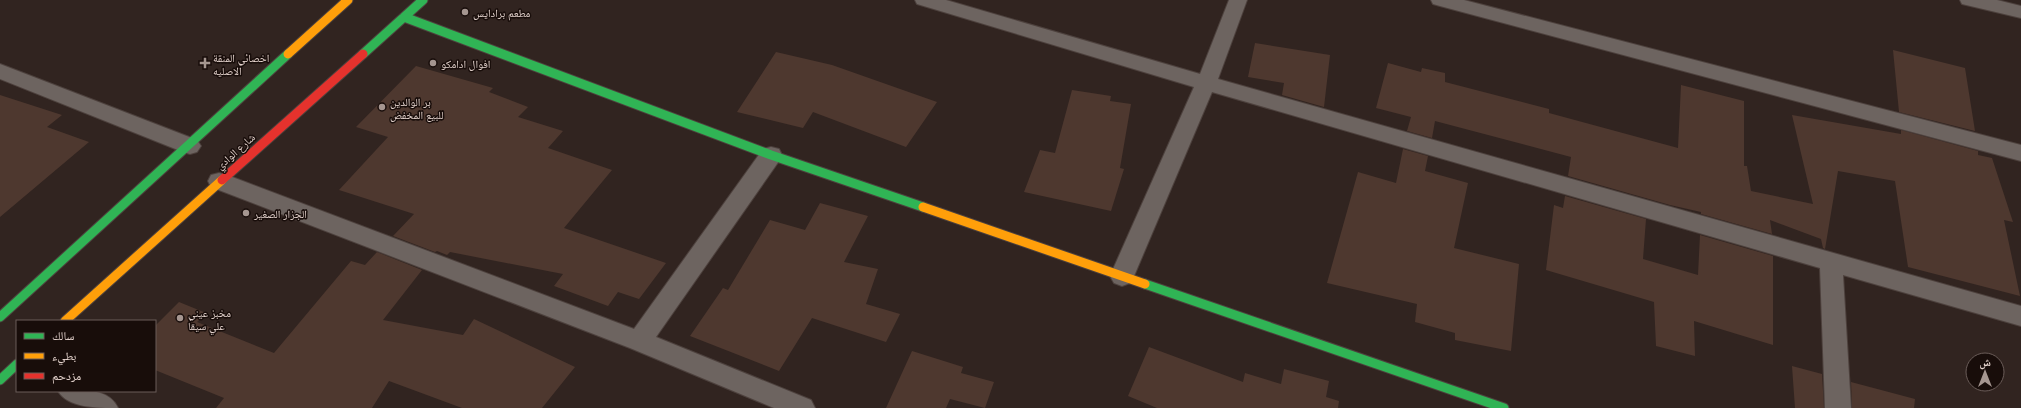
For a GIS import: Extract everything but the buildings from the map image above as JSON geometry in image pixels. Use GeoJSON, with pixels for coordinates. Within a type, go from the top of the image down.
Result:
{"type":"FeatureCollection","features":[{"type":"Feature","properties":{"kind":"street"},"geometry":{"type":"LineString","coordinates":[[0,317],[190,146],[348,0]]}},
{"type":"Feature","properties":{"kind":"street","name":"شارع الوادي"},"geometry":{"type":"LineString","coordinates":[[66,320],[219,181],[423,0]]}},
{"type":"Feature","properties":{"kind":"street"},"geometry":{"type":"LineString","coordinates":[[924,0],[1206,83],[2021,316]]}},
{"type":"Feature","properties":{"kind":"street"},"geometry":{"type":"LineString","coordinates":[[1122,276],[1206,83],[1238,0]]}},
{"type":"Feature","properties":{"kind":"street"},"geometry":{"type":"LineString","coordinates":[[1440,0],[2021,153]]}},
{"type":"Feature","properties":{"kind":"street"},"geometry":{"type":"LineString","coordinates":[[1969,0],[2019,12]]}},
{"type":"Feature","properties":{"kind":"street"},"geometry":{"type":"LineString","coordinates":[[404,17],[771,155],[1504,408]]}},
{"type":"Feature","properties":{"kind":"street"},"geometry":{"type":"LineString","coordinates":[[0,71],[190,146]]}},
{"type":"Feature","properties":{"kind":"street"},"geometry":{"type":"LineString","coordinates":[[639,341],[771,155]]}},
{"type":"Feature","properties":{"kind":"street"},"geometry":{"type":"LineString","coordinates":[[219,181],[639,341],[802,408]]}},
{"type":"Feature","properties":{"kind":"street"},"geometry":{"type":"LineString","coordinates":[[1831,262],[1838,408]]}},
{"type":"Feature","properties":{"kind":"street"},"geometry":{"type":"LineString","coordinates":[[72,392],[105,408]]}},
{"type":"Feature","properties":{"kind":"traffic: fast"},"geometry":{"type":"LineString","coordinates":[[363,54],[423,0]]}},
{"type":"Feature","properties":{"kind":"traffic: fast"},"geometry":{"type":"LineString","coordinates":[[404,17],[771,155],[923,207]]}},
{"type":"Feature","properties":{"kind":"traffic: fast"},"geometry":{"type":"LineString","coordinates":[[0,317],[288,54]]}},
{"type":"Feature","properties":{"kind":"traffic: fast"},"geometry":{"type":"LineString","coordinates":[[1145,284],[1504,408]]}},
{"type":"Feature","properties":{"kind":"traffic: fast"},"geometry":{"type":"LineString","coordinates":[[0,380],[16,365]]}},
{"type":"Feature","properties":{"kind":"traffic: slow"},"geometry":{"type":"LineString","coordinates":[[288,54],[348,0]]}},
{"type":"Feature","properties":{"kind":"traffic: slow"},"geometry":{"type":"LineString","coordinates":[[66,320],[222,180]]}},
{"type":"Feature","properties":{"kind":"traffic: slow"},"geometry":{"type":"LineString","coordinates":[[923,207],[1145,284]]}},
{"type":"Feature","properties":{"kind":"traffic: jam"},"geometry":{"type":"LineString","coordinates":[[222,180],[363,54]]}},
{"type":"Feature","properties":{"kind":"place","name":"مطعم برادايس"},"geometry":{"type":"Point","coordinates":[465,12]}},
{"type":"Feature","properties":{"kind":"place","name":"اخصائي المنقة الاصليه"},"geometry":{"type":"Point","coordinates":[205,63]}},
{"type":"Feature","properties":{"kind":"place","name":"افوال ادامكو"},"geometry":{"type":"Point","coordinates":[433,63]}},
{"type":"Feature","properties":{"kind":"place","name":"بر الوالدين للبيع المخفض"},"geometry":{"type":"Point","coordinates":[382,107]}},
{"type":"Feature","properties":{"kind":"place","name":"الجزار الصغير"},"geometry":{"type":"Point","coordinates":[246,213]}},
{"type":"Feature","properties":{"kind":"place","name":"مخبز عيني علي سيقا"},"geometry":{"type":"Point","coordinates":[180,318]}}]}
